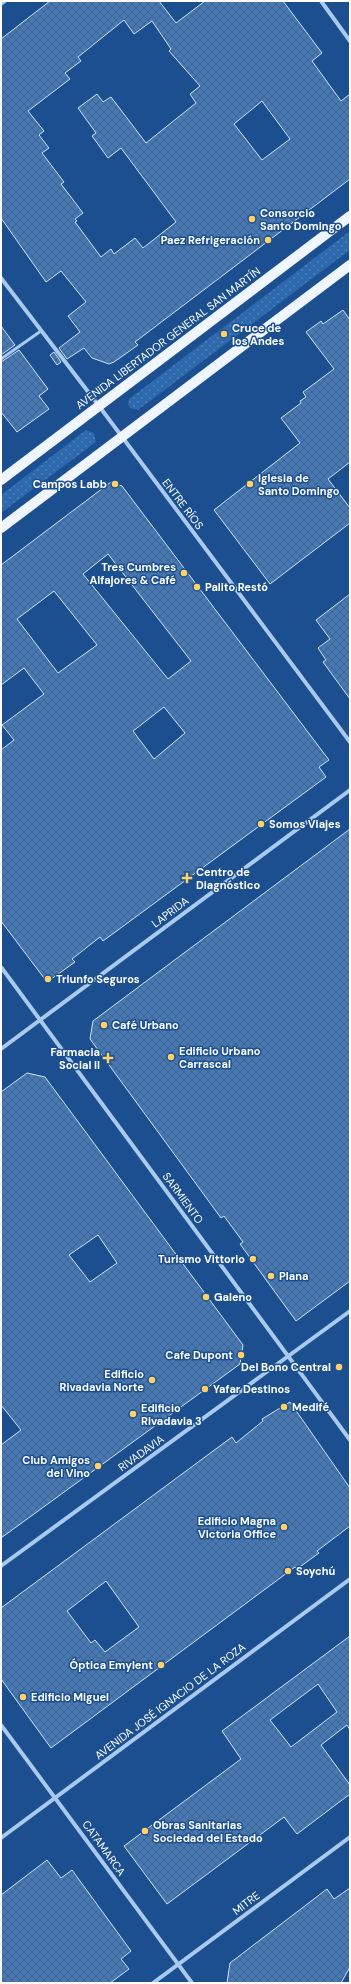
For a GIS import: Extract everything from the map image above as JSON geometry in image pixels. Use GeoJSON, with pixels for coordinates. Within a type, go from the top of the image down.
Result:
{"type":"FeatureCollection","features":[{"type":"Feature","properties":{"kind":"main road","name":"AVENIDA LIBERTADOR GENERAL SAN MARTÍN"},"geometry":{"type":"LineString","coordinates":[[1,480],[350,216]]}},
{"type":"Feature","properties":{"kind":"main road"},"geometry":{"type":"LineString","coordinates":[[1,528],[350,265]]}},
{"type":"Feature","properties":{"kind":"street"},"geometry":{"type":"LineString","coordinates":[[1,4],[5,1]]}},
{"type":"Feature","properties":{"kind":"street"},"geometry":{"type":"LineString","coordinates":[[321,1],[350,41]]}},
{"type":"Feature","properties":{"kind":"street","name":"ENTRE RÍOS"},"geometry":{"type":"LineString","coordinates":[[1,278],[99,406],[350,742]]}},
{"type":"Feature","properties":{"kind":"street","name":"LAPRIDA"},"geometry":{"type":"LineString","coordinates":[[1,1048],[350,790]]}},
{"type":"Feature","properties":{"kind":"street","name":"SARMIENTO"},"geometry":{"type":"LineString","coordinates":[[1,967],[350,1440]]}},
{"type":"Feature","properties":{"kind":"street","name":"RIVADAVIA"},"geometry":{"type":"LineString","coordinates":[[1,1566],[350,1311]]}},
{"type":"Feature","properties":{"kind":"street","name":"AVENIDA JOSÉ IGNACIO DE LA ROZA"},"geometry":{"type":"LineString","coordinates":[[1,1838],[350,1579]]}},
{"type":"Feature","properties":{"kind":"street","name":"CATAMARCA"},"geometry":{"type":"LineString","coordinates":[[1,1725],[192,1983]]}},
{"type":"Feature","properties":{"kind":"street","name":"MITRE"},"geometry":{"type":"LineString","coordinates":[[153,1983],[350,1837]]}},
{"type":"Feature","properties":{"kind":"lane"},"geometry":{"type":"LineString","coordinates":[[1,359],[41,331]]}},
{"type":"Feature","properties":{"kind":"shaded area"},"geometry":{"type":"Polygon","coordinates":[[[350,231],[350,250],[138,410],[130,408],[128,404],[129,399],[350,231]]]}},
{"type":"Feature","properties":{"kind":"shaded area"},"geometry":{"type":"Polygon","coordinates":[[[86,430],[94,433],[96,442],[1,513],[1,495],[86,430]]]}},
{"type":"Feature","properties":{"kind":"building"},"geometry":{"type":"Polygon","coordinates":[[[50,1],[159,1],[176,23],[205,1],[283,1],[322,53],[312,61],[341,101],[350,94],[350,179],[135,342],[138,345],[114,362],[109,364],[92,358],[84,348],[67,359],[59,348],[80,332],[68,316],[86,302],[61,271],[46,282],[1,218],[1,39],[50,1]],[[124,20],[78,57],[81,61],[65,73],[70,79],[28,111],[44,131],[39,135],[49,148],[42,153],[64,182],[61,184],[83,213],[75,219],[77,221],[75,222],[101,257],[111,249],[114,254],[135,238],[143,248],[176,222],[121,148],[108,158],[92,136],[96,133],[78,108],[97,94],[103,102],[111,97],[146,143],[196,103],[190,94],[200,86],[169,51],[171,49],[152,21],[134,34],[124,20]],[[262,101],[234,124],[262,160],[290,139],[262,101]]]}},
{"type":"Feature","properties":{"kind":"building"},"geometry":{"type":"Polygon","coordinates":[[[343,310],[350,320],[350,462],[328,479],[350,508],[350,523],[270,584],[214,510],[300,443],[281,418],[301,403],[300,401],[306,397],[303,392],[334,369],[306,332],[321,321],[323,324],[343,310]]]}},
{"type":"Feature","properties":{"kind":"building"},"geometry":{"type":"Polygon","coordinates":[[[1,326],[15,345],[1,355],[1,326]]]}},
{"type":"Feature","properties":{"kind":"building"},"geometry":{"type":"Polygon","coordinates":[[[19,350],[48,389],[39,396],[49,409],[17,432],[1,412],[1,362],[19,350]]]}},
{"type":"Feature","properties":{"kind":"building"},"geometry":{"type":"Polygon","coordinates":[[[54,352],[61,362],[57,365],[50,355],[54,352]]]}},
{"type":"Feature","properties":{"kind":"building"},"geometry":{"type":"Polygon","coordinates":[[[111,482],[122,486],[329,760],[319,767],[326,777],[103,941],[100,937],[72,959],[75,962],[47,982],[1,921],[1,750],[14,740],[2,725],[44,694],[24,668],[1,685],[1,565],[111,482]],[[108,554],[83,574],[168,679],[191,661],[108,554]],[[54,591],[17,619],[58,673],[97,645],[54,591]],[[164,707],[133,731],[154,759],[185,733],[164,707]]]}},
{"type":"Feature","properties":{"kind":"building"},"geometry":{"type":"Polygon","coordinates":[[[350,594],[350,699],[323,662],[326,660],[318,648],[330,639],[316,620],[350,594]]]}},
{"type":"Feature","properties":{"kind":"building"},"geometry":{"type":"Polygon","coordinates":[[[350,829],[350,1281],[296,1321],[240,1244],[243,1242],[224,1216],[221,1218],[90,1039],[93,1021],[350,829]]]}},
{"type":"Feature","properties":{"kind":"building"},"geometry":{"type":"Polygon","coordinates":[[[27,1073],[45,1077],[243,1345],[240,1364],[1,1538],[1,1445],[21,1430],[1,1405],[1,1092],[27,1073]],[[98,1235],[69,1255],[90,1282],[117,1263],[98,1235]]]}},
{"type":"Feature","properties":{"kind":"building"},"geometry":{"type":"Polygon","coordinates":[[[290,1402],[350,1488],[350,1526],[317,1551],[319,1553],[297,1569],[295,1567],[51,1748],[1,1679],[1,1608],[232,1437],[236,1443],[263,1421],[262,1419],[290,1402]],[[106,1581],[67,1611],[91,1643],[95,1640],[105,1652],[139,1627],[106,1581]]]}},
{"type":"Feature","properties":{"kind":"building"},"geometry":{"type":"Polygon","coordinates":[[[350,1636],[350,1730],[347,1725],[321,1745],[350,1785],[350,1794],[297,1834],[284,1817],[167,1904],[124,1846],[241,1759],[222,1731],[350,1636]],[[318,1684],[270,1720],[291,1747],[337,1712],[318,1684]]]}},
{"type":"Feature","properties":{"kind":"building"},"geometry":{"type":"Polygon","coordinates":[[[47,1860],[61,1878],[72,1870],[131,1951],[121,1959],[129,1969],[110,1983],[1,1983],[1,1895],[47,1860]]]}},
{"type":"Feature","properties":{"kind":"building"},"geometry":{"type":"Polygon","coordinates":[[[350,1888],[350,1967],[341,1983],[227,1983],[230,1963],[327,1889],[334,1899],[350,1888]]]}},
{"type":"Feature","properties":{"kind":"place","name":"Consorcio Santo Domingo"},"geometry":{"type":"Point","coordinates":[252,219]}},
{"type":"Feature","properties":{"kind":"place","name":"Paez Refrigeración"},"geometry":{"type":"Point","coordinates":[268,240]}},
{"type":"Feature","properties":{"kind":"place","name":"Cruce de los Andes"},"geometry":{"type":"Point","coordinates":[224,334]}},
{"type":"Feature","properties":{"kind":"place","name":"Campos Labb"},"geometry":{"type":"Point","coordinates":[115,484]}},
{"type":"Feature","properties":{"kind":"place","name":"Iglesia de Santo Domingo"},"geometry":{"type":"Point","coordinates":[250,484]}},
{"type":"Feature","properties":{"kind":"place","name":"Tres Cumbres Alfajores & Café"},"geometry":{"type":"Point","coordinates":[184,573]}},
{"type":"Feature","properties":{"kind":"place","name":"Palito Restó"},"geometry":{"type":"Point","coordinates":[197,587]}},
{"type":"Feature","properties":{"kind":"place","name":"Somos Viajes"},"geometry":{"type":"Point","coordinates":[261,824]}},
{"type":"Feature","properties":{"kind":"place","name":"Centro de Diagnóstico"},"geometry":{"type":"Point","coordinates":[187,878]}},
{"type":"Feature","properties":{"kind":"place","name":"Triunfo Seguros"},"geometry":{"type":"Point","coordinates":[48,979]}},
{"type":"Feature","properties":{"kind":"place","name":"Café Urbano"},"geometry":{"type":"Point","coordinates":[104,1025]}},
{"type":"Feature","properties":{"kind":"place","name":"Edificio Urbano Carrascal"},"geometry":{"type":"Point","coordinates":[171,1057]}},
{"type":"Feature","properties":{"kind":"place","name":"Farmacia Social II"},"geometry":{"type":"Point","coordinates":[108,1058]}},
{"type":"Feature","properties":{"kind":"place","name":"Turismo Vittorio"},"geometry":{"type":"Point","coordinates":[253,1259]}},
{"type":"Feature","properties":{"kind":"place","name":"Plana"},"geometry":{"type":"Point","coordinates":[271,1276]}},
{"type":"Feature","properties":{"kind":"place","name":"Galeno"},"geometry":{"type":"Point","coordinates":[206,1297]}},
{"type":"Feature","properties":{"kind":"place","name":"Cafe Dupont"},"geometry":{"type":"Point","coordinates":[241,1355]}},
{"type":"Feature","properties":{"kind":"place","name":"Del Bono Central"},"geometry":{"type":"Point","coordinates":[339,1367]}},
{"type":"Feature","properties":{"kind":"place","name":"Edificio Rivadavia Norte"},"geometry":{"type":"Point","coordinates":[152,1380]}},
{"type":"Feature","properties":{"kind":"place","name":"Yafar Destinos"},"geometry":{"type":"Point","coordinates":[205,1389]}},
{"type":"Feature","properties":{"kind":"place","name":"Medifé"},"geometry":{"type":"Point","coordinates":[284,1407]}},
{"type":"Feature","properties":{"kind":"place","name":"Edificio Rivadavia 3"},"geometry":{"type":"Point","coordinates":[133,1414]}},
{"type":"Feature","properties":{"kind":"place","name":"Club Amigos del Vino"},"geometry":{"type":"Point","coordinates":[98,1466]}},
{"type":"Feature","properties":{"kind":"place","name":"Edificio Magna Victoria Office"},"geometry":{"type":"Point","coordinates":[284,1527]}},
{"type":"Feature","properties":{"kind":"place","name":"Soychú"},"geometry":{"type":"Point","coordinates":[288,1571]}},
{"type":"Feature","properties":{"kind":"place","name":"Óptica Emylent"},"geometry":{"type":"Point","coordinates":[161,1665]}},
{"type":"Feature","properties":{"kind":"place","name":"Edificio Miguel"},"geometry":{"type":"Point","coordinates":[23,1697]}},
{"type":"Feature","properties":{"kind":"place","name":"Obras Sanitarias Sociedad del Estado"},"geometry":{"type":"Point","coordinates":[145,1831]}}]}
